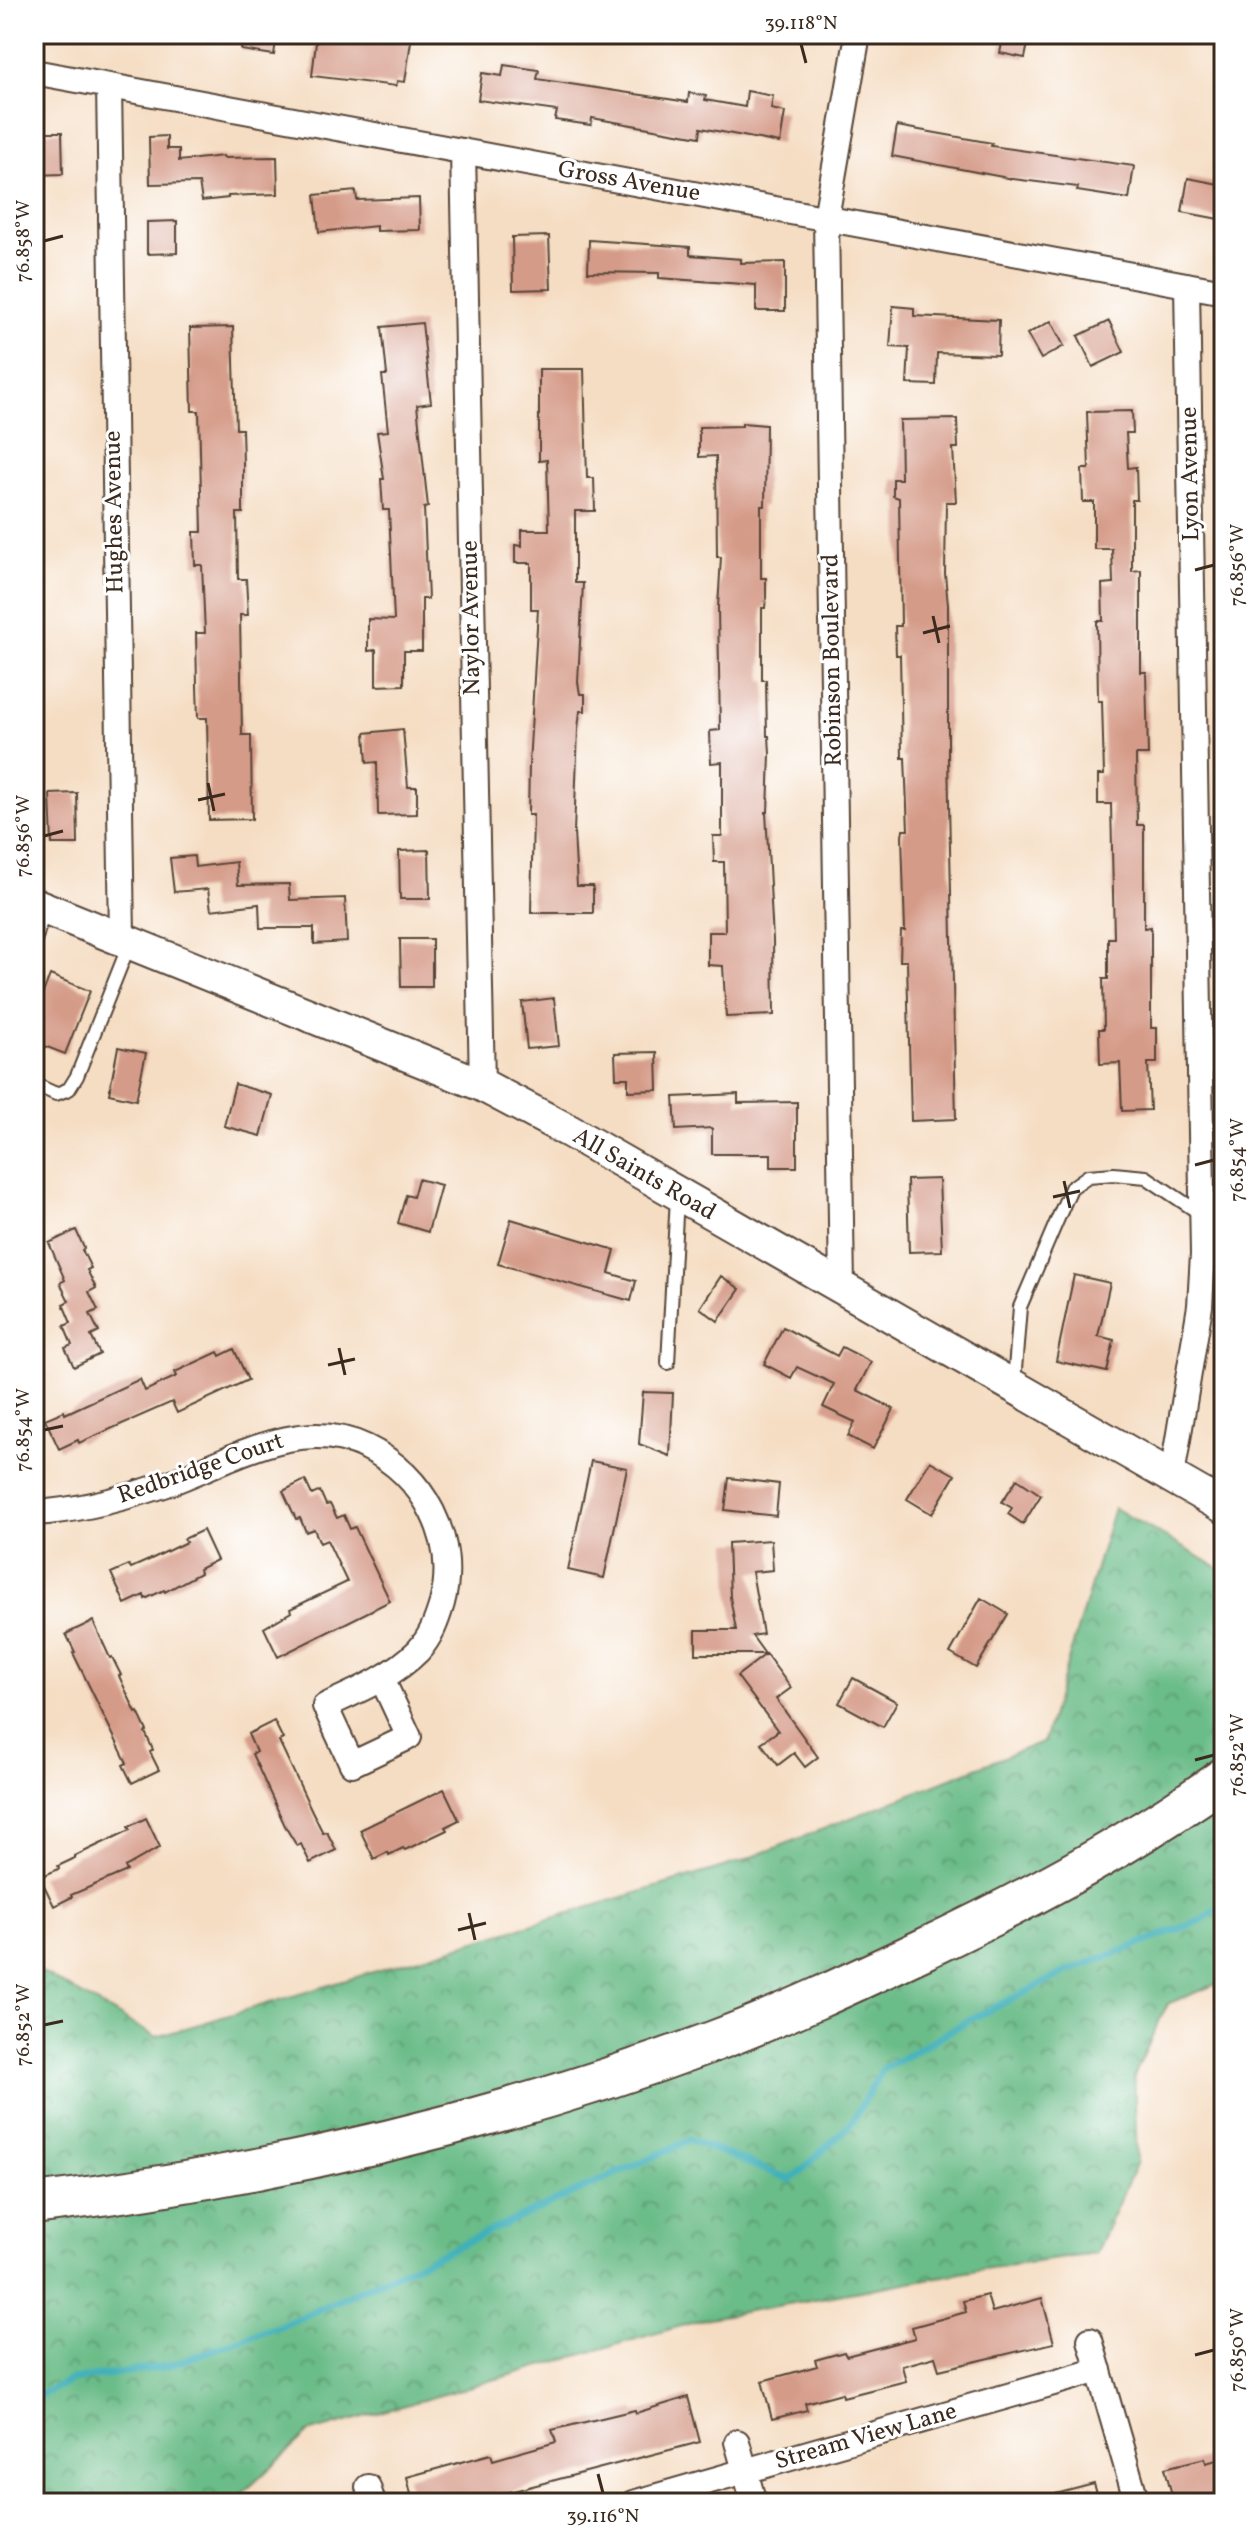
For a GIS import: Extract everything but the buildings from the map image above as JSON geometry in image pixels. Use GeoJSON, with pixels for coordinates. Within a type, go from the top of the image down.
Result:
{"type":"FeatureCollection","features":[{"type":"Feature","properties":{"kind":"main road"},"geometry":{"type":"LineString","coordinates":[[34,2204],[222,2177],[341,2152],[457,2123],[583,2086],[712,2042],[819,1998],[1030,1898],[1122,1845],[1224,1778]]}},
{"type":"Feature","properties":{"kind":"main road"},"geometry":{"type":"LineString","coordinates":[[1030,1898],[1121,1866],[1183,1834],[1224,1808]]}},
{"type":"Feature","properties":{"kind":"street","name":"Robinson Boulevard"},"geometry":{"type":"LineString","coordinates":[[842,1288],[826,218],[858,34]]}},
{"type":"Feature","properties":{"kind":"street","name":"Gross Avenue"},"geometry":{"type":"LineString","coordinates":[[34,72],[1224,292]]}},
{"type":"Feature","properties":{"kind":"street","name":"Hughes Avenue"},"geometry":{"type":"LineString","coordinates":[[109,86],[126,940]]}},
{"type":"Feature","properties":{"kind":"street","name":"Naylor Avenue"},"geometry":{"type":"LineString","coordinates":[[463,151],[482,1085]]}},
{"type":"Feature","properties":{"kind":"street","name":"Lyon Avenue"},"geometry":{"type":"LineString","coordinates":[[1172,1476],[1200,1306],[1204,1215],[1187,285]]}},
{"type":"Feature","properties":{"kind":"street","name":"All Saints Road"},"geometry":{"type":"LineString","coordinates":[[39,906],[482,1085],[677,1193],[1224,1507]]}},
{"type":"Feature","properties":{"kind":"street","name":"Redbridge Court"},"geometry":{"type":"LineString","coordinates":[[34,1513],[57,1512],[111,1501],[165,1484],[256,1447],[294,1437],[335,1437],[366,1446],[397,1467],[420,1491],[440,1525],[446,1563],[446,1590],[429,1638],[417,1652],[382,1679]]}},
{"type":"Feature","properties":{"kind":"street"},"geometry":{"type":"LineString","coordinates":[[1090,2340],[1137,2503]]}},
{"type":"Feature","properties":{"kind":"street","name":"Stream View Lane"},"geometry":{"type":"LineString","coordinates":[[633,2503],[1099,2370]]}},
{"type":"Feature","properties":{"kind":"street"},"geometry":{"type":"LineString","coordinates":[[737,2442],[754,2503]]}},
{"type":"Feature","properties":{"kind":"lane"},"geometry":{"type":"LineString","coordinates":[[34,945],[39,906]]}},
{"type":"Feature","properties":{"kind":"lane"},"geometry":{"type":"LineString","coordinates":[[34,1084],[56,1094],[69,1089],[77,1076],[126,940]]}},
{"type":"Feature","properties":{"kind":"lane"},"geometry":{"type":"LineString","coordinates":[[1013,1385],[1020,1307],[1071,1188],[1088,1176],[1114,1174],[1146,1177],[1204,1215]]}},
{"type":"Feature","properties":{"kind":"lane"},"geometry":{"type":"LineString","coordinates":[[668,1363],[677,1193]]}},
{"type":"Feature","properties":{"kind":"green space"},"geometry":{"type":"Polygon","coordinates":[[[1114,1508],[1224,1571],[1224,1981],[1167,2004],[1134,2076],[1137,2162],[1095,2254],[983,2269],[709,2318],[308,2433],[244,2492],[243,2503],[34,2503],[34,1968],[156,2037],[740,1862],[1044,1741],[1114,1508]]]}},
{"type":"Feature","properties":{"kind":"waterway"},"geometry":{"type":"LineString","coordinates":[[34,2398],[72,2380],[168,2366],[288,2323],[690,2140],[791,2180],[850,2125],[882,2070],[969,2020],[1066,1972],[1200,1921],[1224,1903]]}}]}
